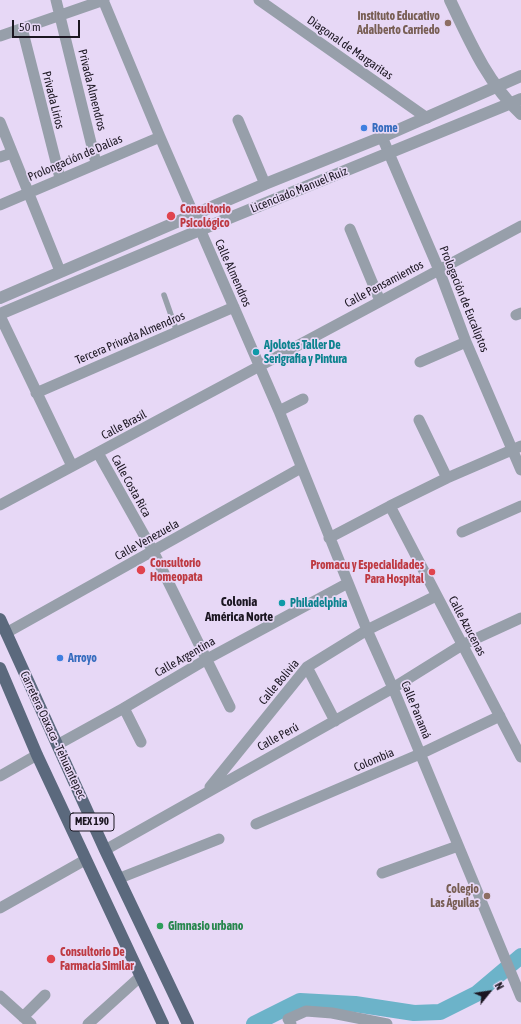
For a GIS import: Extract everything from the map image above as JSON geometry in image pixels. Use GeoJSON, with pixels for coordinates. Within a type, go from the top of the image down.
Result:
{"type":"FeatureCollection","features":[{"type":"Feature","properties":{"kind":"main road","name":"Carretera Oaxaca - Tehuantepec"},"geometry":{"type":"LineString","coordinates":[[0,619],[105,850],[120,878],[188,1024]]}},
{"type":"Feature","properties":{"kind":"main road","name":"Carretera Oaxaca - Tehuantepec"},"geometry":{"type":"LineString","coordinates":[[0,668],[36,755],[163,1024]]}},
{"type":"Feature","properties":{"kind":"street","name":"Privada Almendros"},"geometry":{"type":"LineString","coordinates":[[56,0],[96,163]]}},
{"type":"Feature","properties":{"kind":"street"},"geometry":{"type":"LineString","coordinates":[[0,36],[59,14],[103,0]]}},
{"type":"Feature","properties":{"kind":"street","name":"Calle Almendros"},"geometry":{"type":"LineString","coordinates":[[103,0],[160,137],[260,366],[301,468]]}},
{"type":"Feature","properties":{"kind":"street","name":"Diagonal de Margaritas"},"geometry":{"type":"LineString","coordinates":[[259,0],[427,118]]}},
{"type":"Feature","properties":{"kind":"street"},"geometry":{"type":"LineString","coordinates":[[450,0],[464,29],[496,86],[509,104],[521,114]]}},
{"type":"Feature","properties":{"kind":"street","name":"Privada Lirios"},"geometry":{"type":"LineString","coordinates":[[22,28],[60,178]]}},
{"type":"Feature","properties":{"kind":"street","name":"Licenciado Manuel Ruiz"},"geometry":{"type":"LineString","coordinates":[[0,298],[60,270],[265,184],[382,137],[521,76]]}},
{"type":"Feature","properties":{"kind":"street","name":"Licenciado Manuel Ruiz"},"geometry":{"type":"LineString","coordinates":[[0,315],[200,230],[521,99]]}},
{"type":"Feature","properties":{"kind":"street"},"geometry":{"type":"LineString","coordinates":[[238,120],[265,184]]}},
{"type":"Feature","properties":{"kind":"street"},"geometry":{"type":"LineString","coordinates":[[0,122],[60,270]]}},
{"type":"Feature","properties":{"kind":"street","name":"Prolongación de Dalias"},"geometry":{"type":"LineString","coordinates":[[0,205],[60,178],[160,137]]}},
{"type":"Feature","properties":{"kind":"street","name":"Prologación de Eucaliptos"},"geometry":{"type":"LineString","coordinates":[[382,137],[439,270],[466,342],[517,448],[521,470]]}},
{"type":"Feature","properties":{"kind":"street"},"geometry":{"type":"LineString","coordinates":[[0,157],[12,153]]}},
{"type":"Feature","properties":{"kind":"street","name":"Calle Pensamientos"},"geometry":{"type":"LineString","coordinates":[[260,366],[521,226]]}},
{"type":"Feature","properties":{"kind":"street"},"geometry":{"type":"LineString","coordinates":[[350,229],[380,301]]}},
{"type":"Feature","properties":{"kind":"street","name":"Tercera Privada Almendros"},"geometry":{"type":"LineString","coordinates":[[36,393],[234,307]]}},
{"type":"Feature","properties":{"kind":"street"},"geometry":{"type":"LineString","coordinates":[[0,315],[72,466]]}},
{"type":"Feature","properties":{"kind":"street"},"geometry":{"type":"LineString","coordinates":[[420,362],[466,342]]}},
{"type":"Feature","properties":{"kind":"street","name":"Calle Brasil"},"geometry":{"type":"LineString","coordinates":[[0,505],[260,366]]}},
{"type":"Feature","properties":{"kind":"street"},"geometry":{"type":"LineString","coordinates":[[279,411],[303,399]]}},
{"type":"Feature","properties":{"kind":"street"},"geometry":{"type":"LineString","coordinates":[[419,420],[447,478]]}},
{"type":"Feature","properties":{"kind":"street"},"geometry":{"type":"LineString","coordinates":[[329,538],[447,478],[517,448]]}},
{"type":"Feature","properties":{"kind":"street","name":"Calle Costa Rica"},"geometry":{"type":"LineString","coordinates":[[98,453],[153,551],[230,707]]}},
{"type":"Feature","properties":{"kind":"street","name":"Calle Panamá"},"geometry":{"type":"LineString","coordinates":[[301,468],[367,630],[393,688],[521,997]]}},
{"type":"Feature","properties":{"kind":"street","name":"Calle Venezuela"},"geometry":{"type":"LineString","coordinates":[[6,633],[301,468]]}},
{"type":"Feature","properties":{"kind":"street","name":"Calle Azucenas"},"geometry":{"type":"LineString","coordinates":[[390,506],[436,596],[520,751]]}},
{"type":"Feature","properties":{"kind":"street"},"geometry":{"type":"LineString","coordinates":[[462,532],[521,506]]}},
{"type":"Feature","properties":{"kind":"street","name":"Calle Argentina"},"geometry":{"type":"LineString","coordinates":[[57,745],[124,708],[207,658],[348,583]]}},
{"type":"Feature","properties":{"kind":"street","name":"Calle Bolivia"},"geometry":{"type":"LineString","coordinates":[[207,791],[307,667],[367,630],[436,596]]}},
{"type":"Feature","properties":{"kind":"street","name":"Calle Perú"},"geometry":{"type":"LineString","coordinates":[[105,850],[207,791],[393,688],[462,645],[521,618]]}},
{"type":"Feature","properties":{"kind":"street"},"geometry":{"type":"LineString","coordinates":[[307,667],[334,721]]}},
{"type":"Feature","properties":{"kind":"street"},"geometry":{"type":"LineString","coordinates":[[124,708],[142,742]]}},
{"type":"Feature","properties":{"kind":"street","name":"Colombia"},"geometry":{"type":"LineString","coordinates":[[256,824],[420,754],[500,716]]}},
{"type":"Feature","properties":{"kind":"street"},"geometry":{"type":"LineString","coordinates":[[0,776],[36,755]]}},
{"type":"Feature","properties":{"kind":"street"},"geometry":{"type":"LineString","coordinates":[[120,878],[219,839]]}},
{"type":"Feature","properties":{"kind":"street"},"geometry":{"type":"LineString","coordinates":[[382,873],[458,846]]}},
{"type":"Feature","properties":{"kind":"street"},"geometry":{"type":"LineString","coordinates":[[0,908],[85,860]]}},
{"type":"Feature","properties":{"kind":"street"},"geometry":{"type":"LineString","coordinates":[[88,1024],[141,976]]}},
{"type":"Feature","properties":{"kind":"street"},"geometry":{"type":"LineString","coordinates":[[0,996],[27,1021],[45,995]]}},
{"type":"Feature","properties":{"kind":"street"},"geometry":{"type":"LineString","coordinates":[[289,1021],[306,1011],[332,1013],[387,1024]]}},
{"type":"Feature","properties":{"kind":"street"},"geometry":{"type":"LineString","coordinates":[[332,1013],[336,1024]]}},
{"type":"Feature","properties":{"kind":"lane"},"geometry":{"type":"LineString","coordinates":[[164,295],[177,332]]}},
{"type":"Feature","properties":{"kind":"waterway"},"geometry":{"type":"LineString","coordinates":[[254,1024],[300,1001],[355,1004],[414,1013],[440,1012],[476,994],[521,956]]}},
{"type":"Feature","properties":{"kind":"place","name":"Instituto Educativo Adalberto Carriedo"},"geometry":{"type":"Point","coordinates":[448,23]}},
{"type":"Feature","properties":{"kind":"place","name":"Rome"},"geometry":{"type":"Point","coordinates":[364,128]}},
{"type":"Feature","properties":{"kind":"place","name":"Consultorio Psicológico"},"geometry":{"type":"Point","coordinates":[171,216]}},
{"type":"Feature","properties":{"kind":"place","name":"Ajolotes Taller De Serigrafia y Pintura"},"geometry":{"type":"Point","coordinates":[256,352]}},
{"type":"Feature","properties":{"kind":"place","name":"Consultorio Homeopata"},"geometry":{"type":"Point","coordinates":[141,570]}},
{"type":"Feature","properties":{"kind":"place","name":"Promacu y Especialidades Para Hospital"},"geometry":{"type":"Point","coordinates":[432,572]}},
{"type":"Feature","properties":{"kind":"place","name":"Philadelphia"},"geometry":{"type":"Point","coordinates":[282,603]}},
{"type":"Feature","properties":{"kind":"place","name":"Arroyo"},"geometry":{"type":"Point","coordinates":[60,658]}},
{"type":"Feature","properties":{"kind":"place","name":"Colegio Las Águilas"},"geometry":{"type":"Point","coordinates":[487,896]}},
{"type":"Feature","properties":{"kind":"place","name":"Gimnasio urbano"},"geometry":{"type":"Point","coordinates":[160,926]}},
{"type":"Feature","properties":{"kind":"place","name":"Consultorio De Farmacia Similar"},"geometry":{"type":"Point","coordinates":[51,959]}},
{"type":"Feature","properties":{"kind":"district","name":"Colonia América Norte"},"geometry":{"type":"Point","coordinates":[239,610]}}]}
